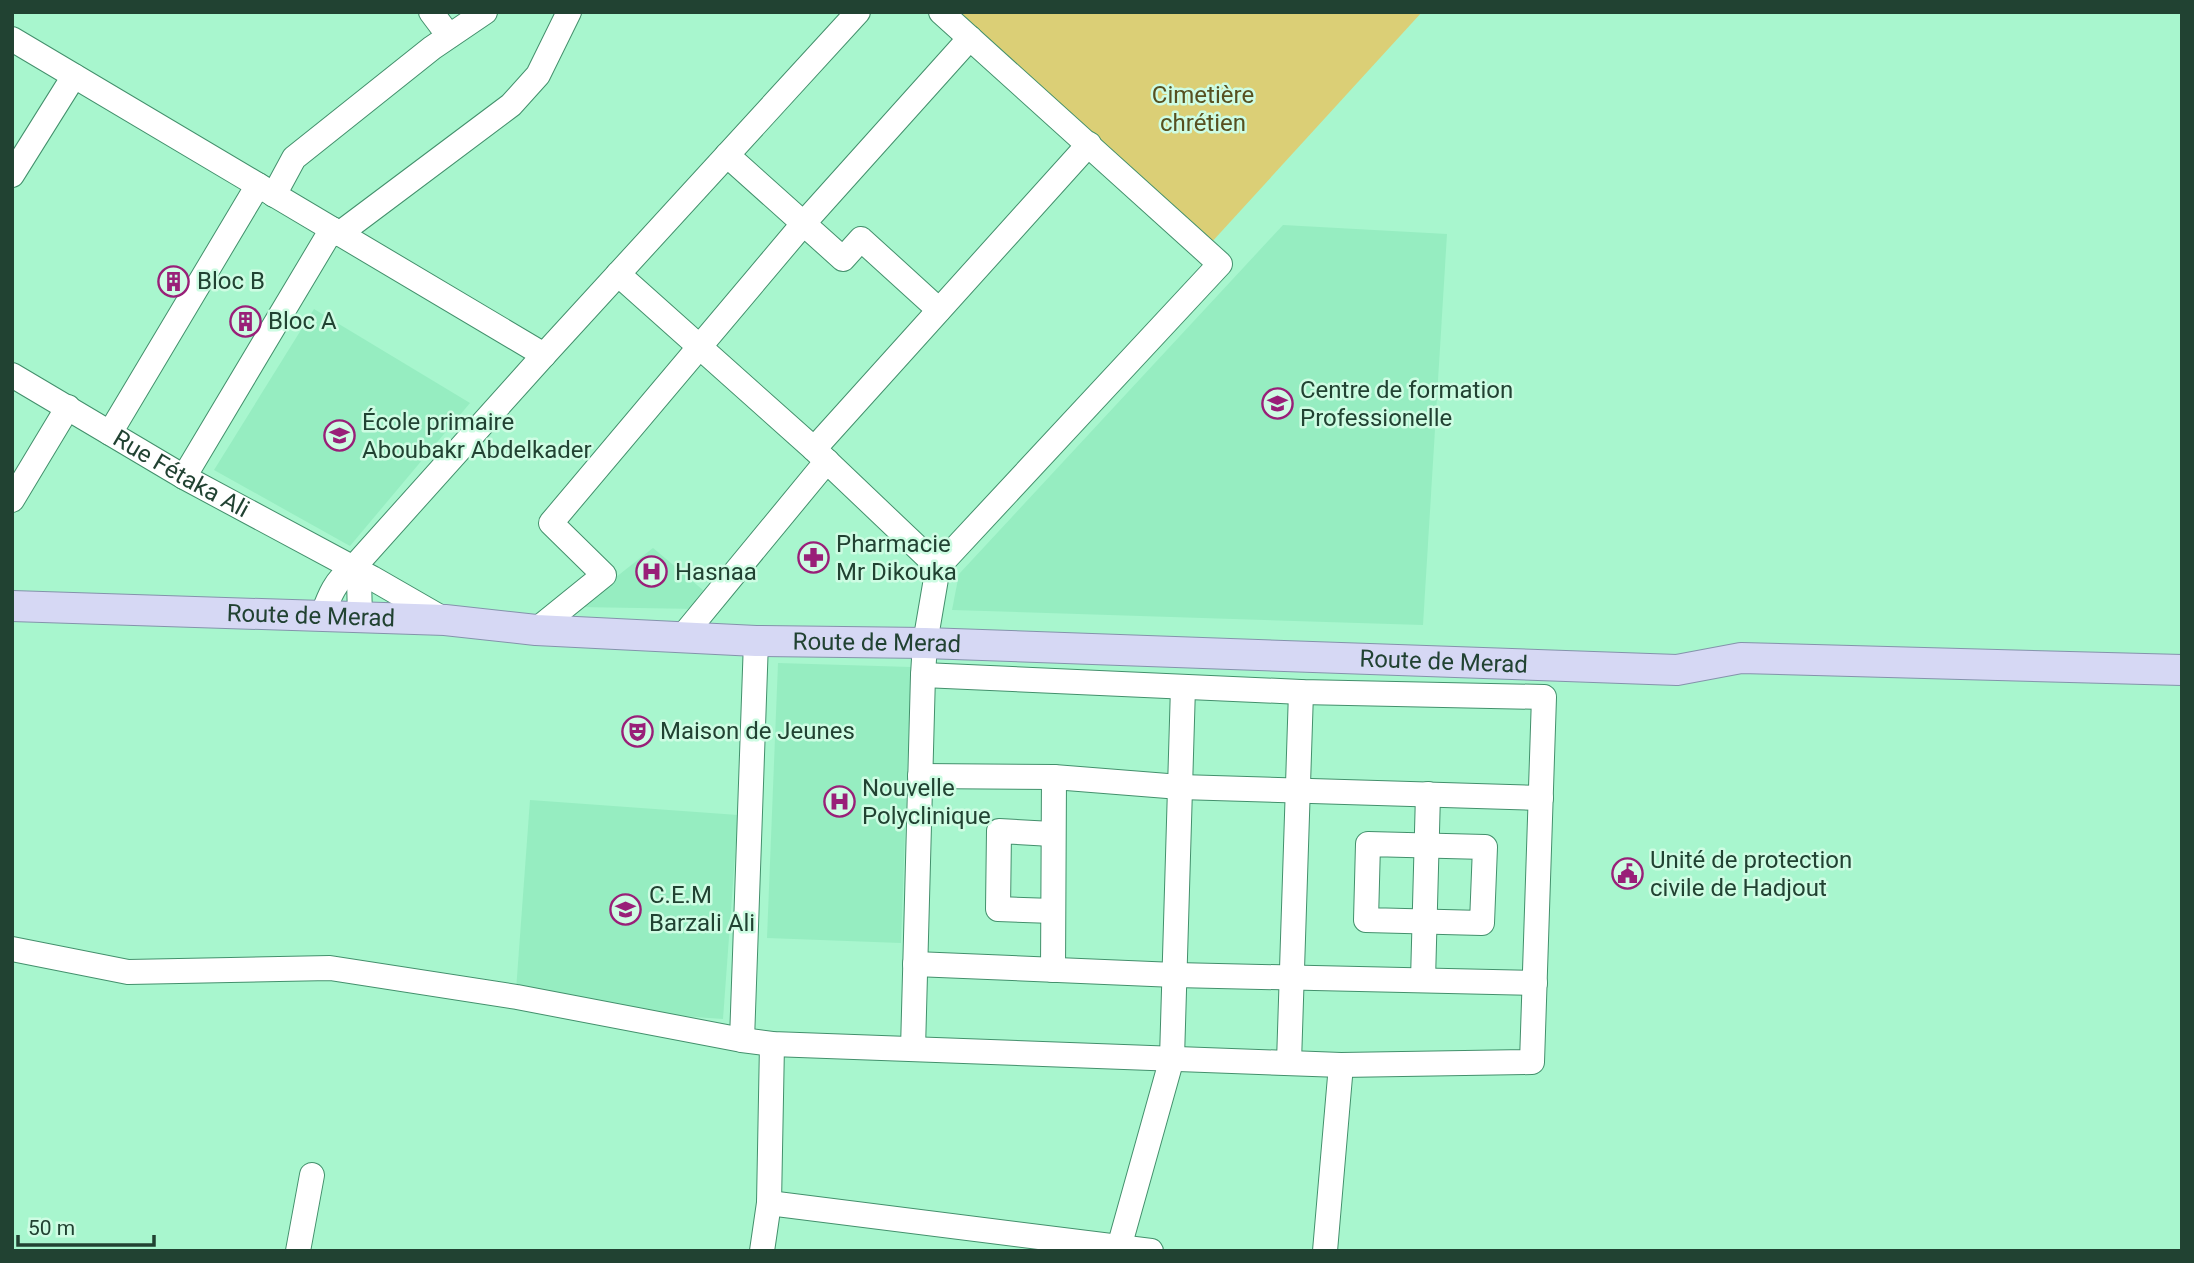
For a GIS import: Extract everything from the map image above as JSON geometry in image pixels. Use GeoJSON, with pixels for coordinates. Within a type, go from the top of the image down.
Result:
{"type":"FeatureCollection","features":[{"type":"Feature","properties":{"kind":"main road","name":"Route de Merad"},"geometry":{"type":"LineString","coordinates":[[12,606],[445,620],[536,630],[756,641],[925,643],[1677,670],[1741,658],[2182,670]]}},
{"type":"Feature","properties":{"kind":"street"},"geometry":{"type":"LineString","coordinates":[[431,12],[449,36]]}},
{"type":"Feature","properties":{"kind":"street"},"geometry":{"type":"LineString","coordinates":[[110,433],[266,190],[294,158],[449,36],[485,12]]}},
{"type":"Feature","properties":{"kind":"street"},"geometry":{"type":"LineString","coordinates":[[184,477],[336,232],[511,105],[538,75],[569,12]]}},
{"type":"Feature","properties":{"kind":"street"},"geometry":{"type":"LineString","coordinates":[[322,616],[333,588],[345,574],[858,12]]}},
{"type":"Feature","properties":{"kind":"street"},"geometry":{"type":"LineString","coordinates":[[913,1049],[923,675],[925,643],[938,567],[1220,264],[941,12]]}},
{"type":"Feature","properties":{"kind":"street"},"geometry":{"type":"LineString","coordinates":[[536,630],[604,576],[551,523],[803,224],[970,38]]}},
{"type":"Feature","properties":{"kind":"street"},"geometry":{"type":"LineString","coordinates":[[12,40],[544,355]]}},
{"type":"Feature","properties":{"kind":"street"},"geometry":{"type":"LineString","coordinates":[[12,175],[74,76]]}},
{"type":"Feature","properties":{"kind":"street"},"geometry":{"type":"LineString","coordinates":[[682,637],[821,455],[939,310],[1089,144]]}},
{"type":"Feature","properties":{"kind":"street"},"geometry":{"type":"LineString","coordinates":[[727,155],[843,259],[861,239],[939,310]]}},
{"type":"Feature","properties":{"kind":"street"},"geometry":{"type":"LineString","coordinates":[[618,274],[821,455],[938,567]]}},
{"type":"Feature","properties":{"kind":"street","name":"Rue Fétaka Ali"},"geometry":{"type":"LineString","coordinates":[[12,375],[184,477],[445,620]]}},
{"type":"Feature","properties":{"kind":"street"},"geometry":{"type":"LineString","coordinates":[[12,500],[68,407]]}},
{"type":"Feature","properties":{"kind":"street"},"geometry":{"type":"LineString","coordinates":[[353,568],[359,579],[360,617]]}},
{"type":"Feature","properties":{"kind":"street"},"geometry":{"type":"LineString","coordinates":[[742,1040],[756,641]]}},
{"type":"Feature","properties":{"kind":"street"},"geometry":{"type":"LineString","coordinates":[[12,949],[128,972],[330,968],[517,997],[772,1044],[1341,1065],[1532,1062],[1544,697],[1301,692],[923,675]]}},
{"type":"Feature","properties":{"kind":"street"},"geometry":{"type":"LineString","coordinates":[[1118,1249],[1172,1058],[1183,687]]}},
{"type":"Feature","properties":{"kind":"street"},"geometry":{"type":"LineString","coordinates":[[1289,1062],[1301,692]]}},
{"type":"Feature","properties":{"kind":"street"},"geometry":{"type":"LineString","coordinates":[[920,776],[1054,777],[1180,787],[1541,798]]}},
{"type":"Feature","properties":{"kind":"street"},"geometry":{"type":"LineString","coordinates":[[1053,970],[1054,777]]}},
{"type":"Feature","properties":{"kind":"street"},"geometry":{"type":"LineString","coordinates":[[1423,980],[1428,794]]}},
{"type":"Feature","properties":{"kind":"street"},"geometry":{"type":"LineString","coordinates":[[1052,834],[999,831],[998,909],[1053,911]]}},
{"type":"Feature","properties":{"kind":"street"},"geometry":{"type":"LineString","coordinates":[[1368,844],[1426,845],[1485,847],[1482,923],[1366,920],[1368,844]]}},
{"type":"Feature","properties":{"kind":"street"},"geometry":{"type":"LineString","coordinates":[[915,964],[1175,975],[1535,983]]}},
{"type":"Feature","properties":{"kind":"street"},"geometry":{"type":"LineString","coordinates":[[762,1251],[769,1203],[772,1044]]}},
{"type":"Feature","properties":{"kind":"street"},"geometry":{"type":"LineString","coordinates":[[1325,1251],[1341,1065]]}},
{"type":"Feature","properties":{"kind":"street"},"geometry":{"type":"LineString","coordinates":[[298,1251],[312,1175]]}},
{"type":"Feature","properties":{"kind":"street"},"geometry":{"type":"LineString","coordinates":[[769,1203],[1118,1249],[1151,1251]]}},
{"type":"Feature","properties":{"kind":"shaded area","name":"Centre de formation Professionelle"},"geometry":{"type":"Polygon","coordinates":[[[1283,225],[1447,234],[1423,625],[952,610],[959,574],[1283,225]]]}},
{"type":"Feature","properties":{"kind":"shaded area","name":"École primaire Aboubakr Abdelkader"},"geometry":{"type":"Polygon","coordinates":[[[314,309],[470,403],[350,546],[214,470],[314,309]]]}},
{"type":"Feature","properties":{"kind":"shaded area","name":"Hasnaa"},"geometry":{"type":"Polygon","coordinates":[[[653,548],[710,596],[698,609],[578,607],[653,548]]]}},
{"type":"Feature","properties":{"kind":"shaded area","name":"Nouvelle Polyclinique"},"geometry":{"type":"Polygon","coordinates":[[[778,663],[911,667],[901,943],[767,938],[778,663]]]}},
{"type":"Feature","properties":{"kind":"shaded area","name":"C.E.M Barzali Ali"},"geometry":{"type":"Polygon","coordinates":[[[530,800],[738,815],[723,1019],[515,1004],[530,800]]]}},
{"type":"Feature","properties":{"kind":"green space","name":"Cimetière chrétien"},"geometry":{"type":"Polygon","coordinates":[[[952,12],[1422,12],[1210,244],[952,12]]]}},
{"type":"Feature","properties":{"kind":"place","name":"Bloc B"},"geometry":{"type":"Point","coordinates":[174,281]}},
{"type":"Feature","properties":{"kind":"place","name":"Bloc A"},"geometry":{"type":"Point","coordinates":[245,321]}},
{"type":"Feature","properties":{"kind":"place","name":"Centre de formation Professionelle"},"geometry":{"type":"Point","coordinates":[1277,404]}},
{"type":"Feature","properties":{"kind":"place","name":"École primaire Aboubakr Abdelkader"},"geometry":{"type":"Point","coordinates":[339,436]}},
{"type":"Feature","properties":{"kind":"place","name":"Pharmacie Mr Dikouka"},"geometry":{"type":"Point","coordinates":[813,558]}},
{"type":"Feature","properties":{"kind":"place","name":"Hasnaa"},"geometry":{"type":"Point","coordinates":[652,572]}},
{"type":"Feature","properties":{"kind":"place","name":"Maison de Jeunes"},"geometry":{"type":"Point","coordinates":[637,731]}},
{"type":"Feature","properties":{"kind":"place","name":"Nouvelle Polyclinique"},"geometry":{"type":"Point","coordinates":[839,802]}},
{"type":"Feature","properties":{"kind":"place","name":"Unité de protection civile de Hadjout"},"geometry":{"type":"Point","coordinates":[1627,874]}},
{"type":"Feature","properties":{"kind":"place","name":"C.E.M Barzali Ali"},"geometry":{"type":"Point","coordinates":[626,909]}}]}
